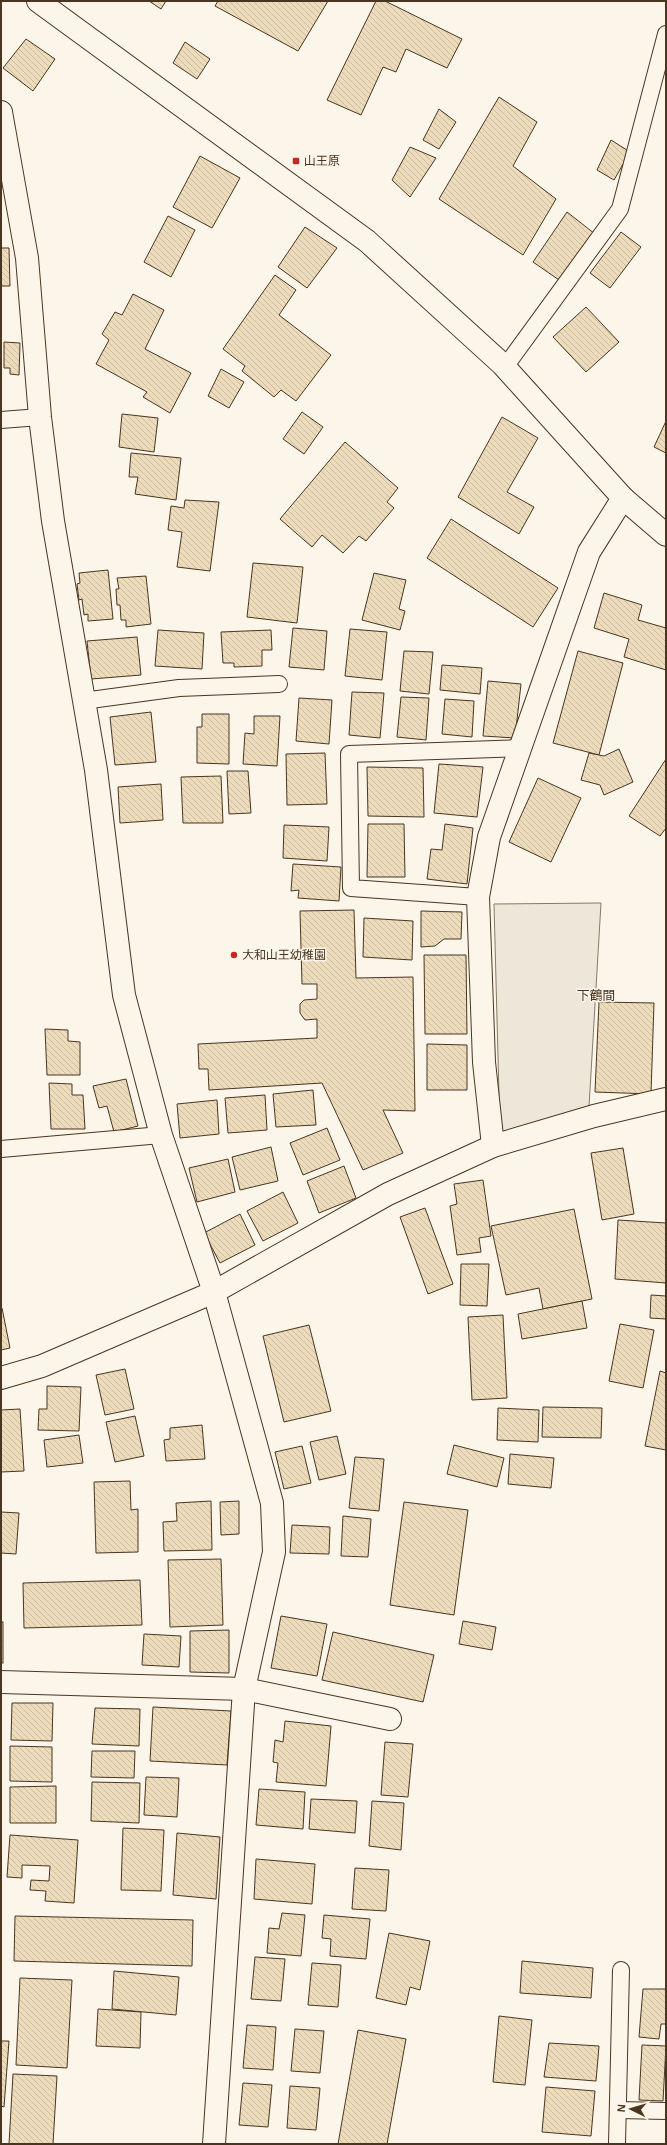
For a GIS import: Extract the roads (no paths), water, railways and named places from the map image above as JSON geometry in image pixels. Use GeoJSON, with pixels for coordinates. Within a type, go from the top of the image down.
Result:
{"type":"FeatureCollection","features":[{"type":"Feature","properties":{"kind":"street"},"geometry":{"type":"LineString","coordinates":[[38,1],[367,241],[504,367],[623,498],[666,535]]}},
{"type":"Feature","properties":{"kind":"street"},"geometry":{"type":"LineString","coordinates":[[1,112],[27,258],[40,417],[53,521],[96,770],[124,995],[161,1135],[214,1292],[272,1503],[274,1552],[244,1689],[214,2144]]}},
{"type":"Feature","properties":{"kind":"street"},"geometry":{"type":"LineString","coordinates":[[493,1146],[484,1062],[478,897],[489,837],[589,552],[623,498]]}},
{"type":"Feature","properties":{"kind":"street"},"geometry":{"type":"LineString","coordinates":[[1,1378],[42,1366],[214,1292],[388,1194],[493,1146],[594,1116],[666,1100]]}},
{"type":"Feature","properties":{"kind":"street"},"geometry":{"type":"LineString","coordinates":[[1,1682],[244,1689],[390,1719]]}},
{"type":"Feature","properties":{"kind":"lane"},"geometry":{"type":"LineString","coordinates":[[504,367],[620,209],[666,34]]}},
{"type":"Feature","properties":{"kind":"lane"},"geometry":{"type":"LineString","coordinates":[[1,420],[40,417]]}},
{"type":"Feature","properties":{"kind":"lane"},"geometry":{"type":"LineString","coordinates":[[83,701],[179,688],[279,684]]}},
{"type":"Feature","properties":{"kind":"lane"},"geometry":{"type":"LineString","coordinates":[[478,897],[352,888],[349,754],[521,748]]}},
{"type":"Feature","properties":{"kind":"lane"},"geometry":{"type":"LineString","coordinates":[[1,1149],[161,1135]]}},
{"type":"Feature","properties":{"kind":"lane"},"geometry":{"type":"LineString","coordinates":[[616,2144],[621,1970]]}},
{"type":"Feature","properties":{"kind":"lane"},"geometry":{"type":"LineString","coordinates":[[618,2110],[666,2111]]}},
{"type":"Feature","properties":{"kind":"place","name":"山王原"},"geometry":{"type":"Point","coordinates":[296,161]}},
{"type":"Feature","properties":{"kind":"place","name":"大和山王幼稚園"},"geometry":{"type":"Point","coordinates":[234,955]}},
{"type":"Feature","properties":{"kind":"district","name":"下鶴間"},"geometry":{"type":"Point","coordinates":[596,995]}}]}
